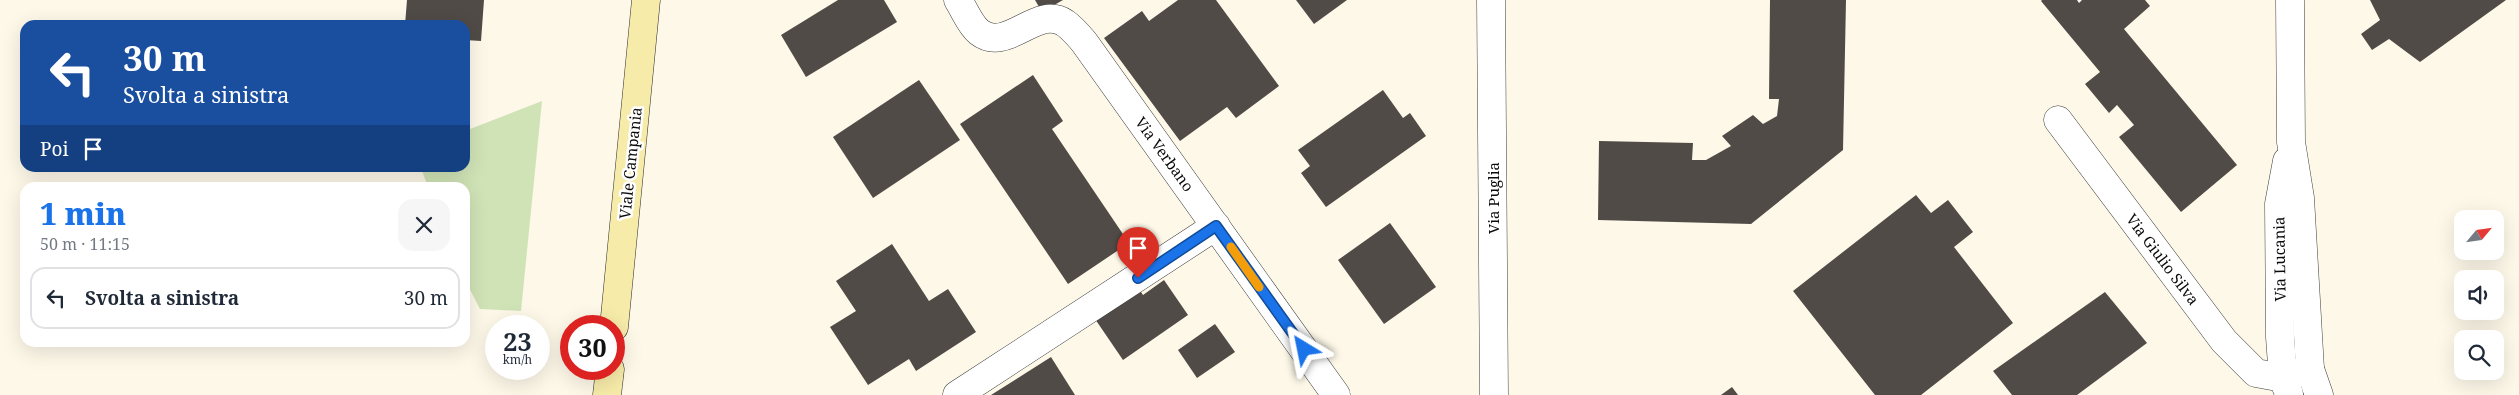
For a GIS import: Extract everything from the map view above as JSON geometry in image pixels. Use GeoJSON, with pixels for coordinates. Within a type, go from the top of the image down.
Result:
{"type":"FeatureCollection","features":[{"type":"Feature","properties":{"kind":"street","name":"Viale Campania"},"geometry":{"type":"LineString","coordinates":[[615,315],[646,0]]}},
{"type":"Feature","properties":{"kind":"street","name":"Via Verbano"},"geometry":{"type":"LineString","coordinates":[[958,0],[977,31],[987,37],[1000,38],[1036,22],[1051,19],[1065,22],[1084,42],[1336,395]]}},
{"type":"Feature","properties":{"kind":"street","name":"Via Puglia"},"geometry":{"type":"LineString","coordinates":[[1491,0],[1494,395]]}},
{"type":"Feature","properties":{"kind":"street","name":"Via Lucania"},"geometry":{"type":"LineString","coordinates":[[2290,0],[2291,142],[2300,198],[2310,369]]}},
{"type":"Feature","properties":{"kind":"street","name":"Via Giulio Silva"},"geometry":{"type":"LineString","coordinates":[[2058,120],[2224,341],[2256,373],[2286,386],[2310,369]]}},
{"type":"Feature","properties":{"kind":"street","name":"Via Lucania"},"geometry":{"type":"LineString","coordinates":[[2286,386],[2280,337],[2279,204],[2291,142]]}},
{"type":"Feature","properties":{"kind":"street"},"geometry":{"type":"LineString","coordinates":[[957,395],[1216,226]]}},
{"type":"Feature","properties":{"kind":"street"},"geometry":{"type":"LineString","coordinates":[[2310,369],[2319,395]]}},
{"type":"Feature","properties":{"kind":"street"},"geometry":{"type":"LineString","coordinates":[[607,395],[609,380]]}},
{"type":"Feature","properties":{"kind":"green space"},"geometry":{"type":"Polygon","coordinates":[[[542,101],[521,311],[480,309],[470,290],[470,182],[426,182],[422,172],[470,172],[470,129],[542,101]]]}},
{"type":"Feature","properties":{"kind":"building"},"geometry":{"type":"Polygon","coordinates":[[[407,0],[484,0],[481,41],[470,40],[470,20],[405,20],[407,0]]]}},
{"type":"Feature","properties":{"kind":"building"},"geometry":{"type":"Polygon","coordinates":[[[838,0],[884,0],[897,22],[806,77],[781,35],[838,0]]]}},
{"type":"Feature","properties":{"kind":"building"},"geometry":{"type":"Polygon","coordinates":[[[1035,0],[1063,0],[1042,12],[1035,0]]]}},
{"type":"Feature","properties":{"kind":"building"},"geometry":{"type":"Polygon","coordinates":[[[1178,0],[1216,0],[1279,86],[1236,118],[1227,107],[1180,141],[1104,38],[1142,11],[1149,21],[1178,0]]]}},
{"type":"Feature","properties":{"kind":"building"},"geometry":{"type":"Polygon","coordinates":[[[1296,0],[1347,0],[1314,24],[1296,0]]]}},
{"type":"Feature","properties":{"kind":"building"},"geometry":{"type":"Polygon","coordinates":[[[1770,0],[1846,0],[1843,150],[1751,224],[1598,220],[1599,141],[1693,143],[1692,160],[1706,160],[1731,146],[1722,136],[1753,115],[1763,124],[1777,116],[1779,99],[1769,99],[1770,0]]]}},
{"type":"Feature","properties":{"kind":"building"},"geometry":{"type":"Polygon","coordinates":[[[2042,0],[2077,0],[2079,3],[2082,0],[2145,0],[2150,6],[2124,29],[2237,165],[2181,212],[2119,137],[2134,125],[2117,105],[2109,113],[2085,84],[2100,72],[2042,0]]]}},
{"type":"Feature","properties":{"kind":"building"},"geometry":{"type":"Polygon","coordinates":[[[2370,0],[2506,0],[2420,62],[2389,39],[2372,50],[2361,34],[2380,20],[2370,0]]]}},
{"type":"Feature","properties":{"kind":"building"},"geometry":{"type":"Polygon","coordinates":[[[1033,75],[1063,121],[1052,129],[1129,243],[1068,284],[960,124],[1033,75]]]}},
{"type":"Feature","properties":{"kind":"building"},"geometry":{"type":"Polygon","coordinates":[[[919,80],[960,140],[873,198],[833,137],[919,80]]]}},
{"type":"Feature","properties":{"kind":"building"},"geometry":{"type":"Polygon","coordinates":[[[1383,90],[1403,118],[1410,113],[1426,136],[1326,207],[1301,173],[1310,166],[1298,150],[1383,90]]]}},
{"type":"Feature","properties":{"kind":"building"},"geometry":{"type":"Polygon","coordinates":[[[1916,195],[1931,213],[1948,200],[1973,232],[1954,247],[2013,323],[1921,395],[1875,395],[1793,291],[1916,195]]]}},
{"type":"Feature","properties":{"kind":"building"},"geometry":{"type":"Polygon","coordinates":[[[1390,223],[1436,287],[1384,324],[1338,260],[1390,223]]]}},
{"type":"Feature","properties":{"kind":"building"},"geometry":{"type":"Polygon","coordinates":[[[892,244],[929,301],[948,289],[976,332],[916,371],[909,359],[868,385],[830,327],[856,311],[836,281],[892,244]]]}},
{"type":"Feature","properties":{"kind":"building"},"geometry":{"type":"Polygon","coordinates":[[[1164,280],[1188,315],[1123,360],[1093,316],[1137,286],[1143,295],[1164,280]]]}},
{"type":"Feature","properties":{"kind":"building"},"geometry":{"type":"Polygon","coordinates":[[[2105,292],[2147,343],[2077,395],[2012,395],[1993,371],[2105,292]]]}},
{"type":"Feature","properties":{"kind":"building"},"geometry":{"type":"Polygon","coordinates":[[[1215,324],[1235,352],[1197,378],[1178,350],[1215,324]]]}},
{"type":"Feature","properties":{"kind":"building"},"geometry":{"type":"Polygon","coordinates":[[[1051,357],[1075,395],[991,395],[1051,357]]]}},
{"type":"Feature","properties":{"kind":"building"},"geometry":{"type":"Polygon","coordinates":[[[1732,387],[1738,395],[1721,395],[1732,387]]]}},
{"type":"Feature","properties":{"kind":"slow traffic"},"geometry":{"type":"LineString","coordinates":[[1231,247],[1259,287]]}},
{"type":"Feature","properties":{"kind":"route"},"geometry":{"type":"LineString","coordinates":[[1138,278],[1216,226],[1304,349]]}}]}
